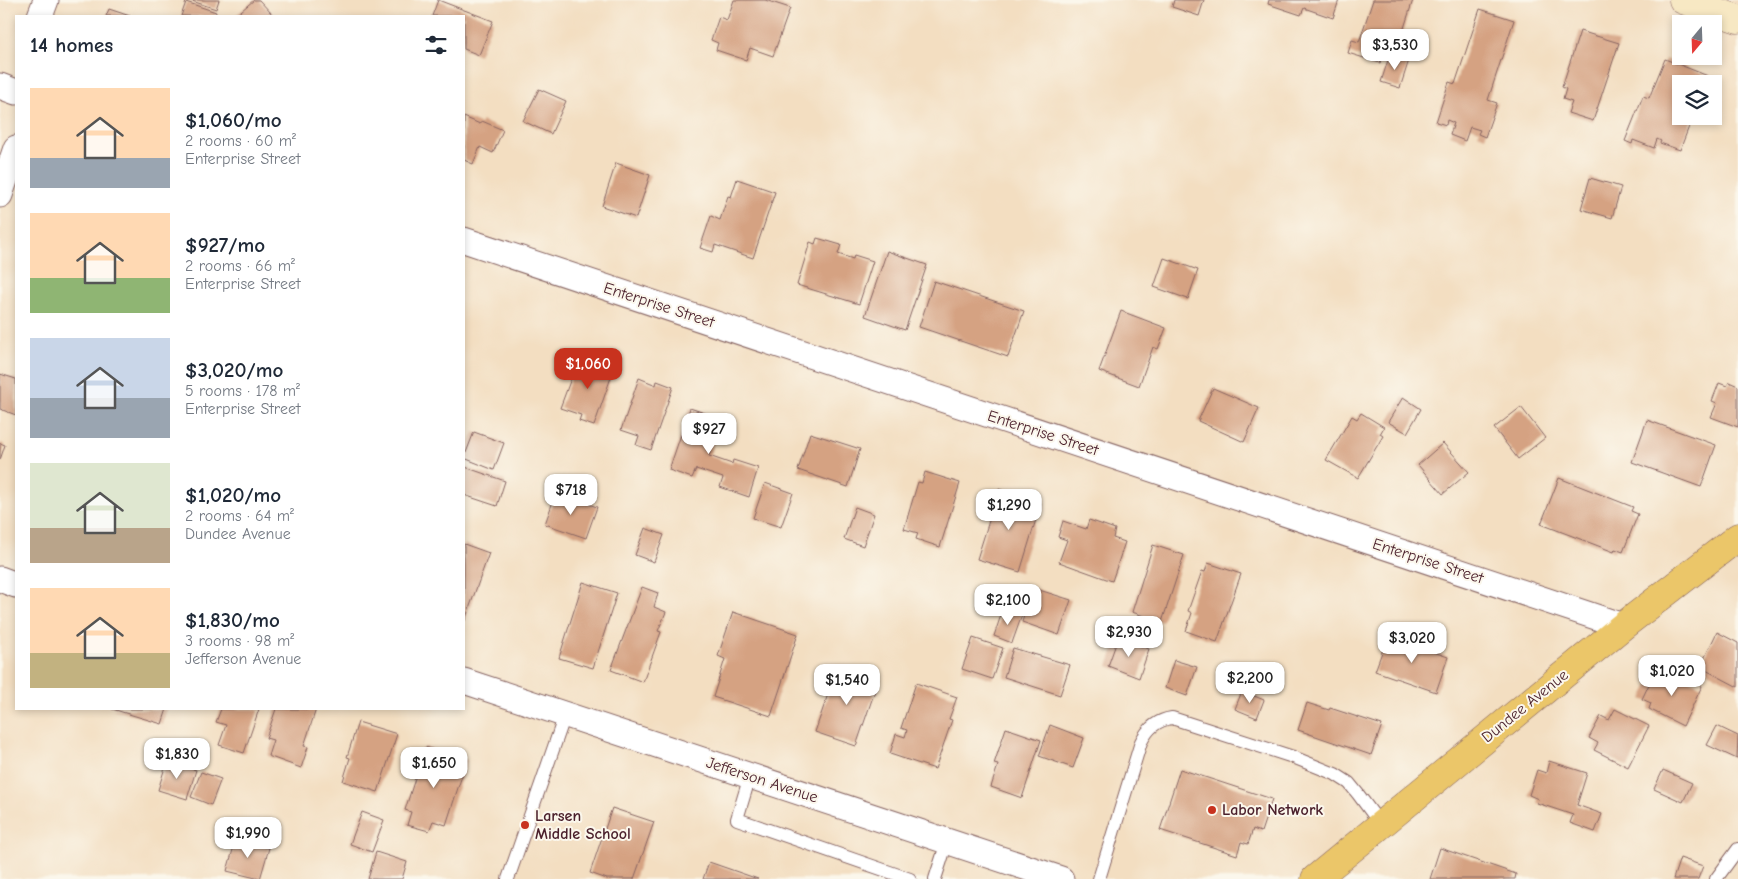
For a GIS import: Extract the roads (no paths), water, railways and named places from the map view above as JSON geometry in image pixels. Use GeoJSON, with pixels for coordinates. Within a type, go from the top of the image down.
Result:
{"type":"FeatureCollection","features":[{"type":"Feature","properties":{"kind":"main road"},"geometry":{"type":"LineString","coordinates":[[1683,0],[1738,19]]}},
{"type":"Feature","properties":{"kind":"main road","name":"Dundee Avenue"},"geometry":{"type":"LineString","coordinates":[[1315,879],[1623,626],[1738,537]]}},
{"type":"Feature","properties":{"kind":"street"},"geometry":{"type":"LineString","coordinates":[[40,15],[46,0]]}},
{"type":"Feature","properties":{"kind":"street"},"geometry":{"type":"LineString","coordinates":[[0,86],[15,92]]}},
{"type":"Feature","properties":{"kind":"street"},"geometry":{"type":"LineString","coordinates":[[0,195],[15,151]]}},
{"type":"Feature","properties":{"kind":"street","name":"Enterprise Street"},"geometry":{"type":"LineString","coordinates":[[465,240],[1623,626]]}},
{"type":"Feature","properties":{"kind":"street"},"geometry":{"type":"LineString","coordinates":[[0,580],[15,585]]}},
{"type":"Feature","properties":{"kind":"street","name":"Jefferson Avenue"},"geometry":{"type":"LineString","coordinates":[[465,681],[1061,879]]}},
{"type":"Feature","properties":{"kind":"lane"},"geometry":{"type":"LineString","coordinates":[[508,879],[564,715]]}},
{"type":"Feature","properties":{"kind":"lane"},"geometry":{"type":"LineString","coordinates":[[1099,879],[1141,742],[1151,727],[1172,718],[1293,757],[1335,774],[1348,783],[1358,794],[1381,825]]}},
{"type":"Feature","properties":{"kind":"lane"},"geometry":{"type":"LineString","coordinates":[[750,776],[737,820],[910,879]]}},
{"type":"Feature","properties":{"kind":"lane"},"geometry":{"type":"LineString","coordinates":[[935,879],[947,842]]}},
{"type":"Feature","properties":{"kind":"lane"},"geometry":{"type":"LineString","coordinates":[[1716,879],[1738,849]]}},
{"type":"Feature","properties":{"kind":"place","name":"Labor Network"},"geometry":{"type":"Point","coordinates":[1212,810]}},
{"type":"Feature","properties":{"kind":"place","name":"Larsen Middle School"},"geometry":{"type":"Point","coordinates":[525,825]}}]}
